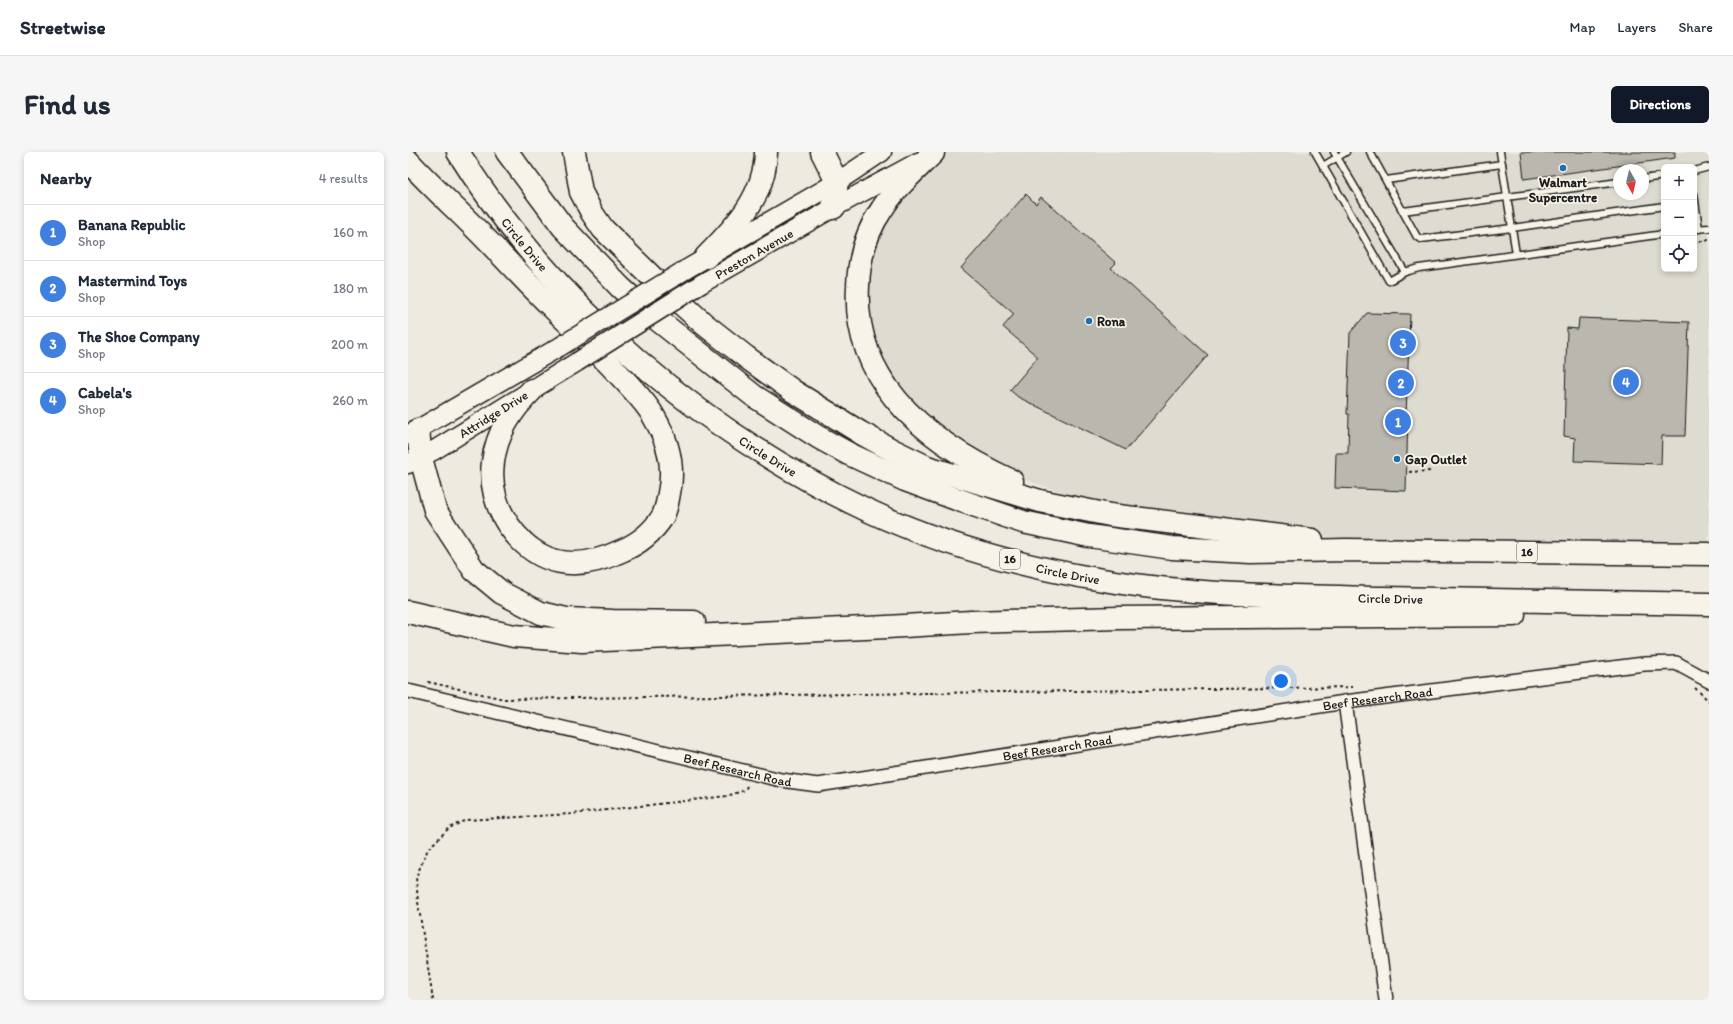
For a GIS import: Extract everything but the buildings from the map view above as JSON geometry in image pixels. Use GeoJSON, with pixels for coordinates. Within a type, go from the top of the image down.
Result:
{"type":"FeatureCollection","features":[{"type":"Feature","properties":{"kind":"highway","name":"Circle Drive"},"geometry":{"type":"LineString","coordinates":[[458,152],[475,179],[500,213],[547,271],[600,325],[681,396],[760,452],[799,474],[868,510],[958,546],[1054,571],[1097,579],[1221,594],[1709,604]]}},
{"type":"Feature","properties":{"kind":"highway","name":"16"},"geometry":{"type":"LineString","coordinates":[[507,152],[563,227],[591,258],[644,309],[754,396],[818,437],[849,454],[904,480],[1023,522],[1089,536],[1172,548],[1251,552],[1345,550],[1709,554]]}},
{"type":"Feature","properties":{"kind":"highway"},"geometry":{"type":"LineString","coordinates":[[574,152],[581,192],[592,213],[603,229],[654,279],[704,324],[793,391],[867,437],[892,450],[927,466],[1040,501],[1110,515],[1322,542],[1345,550]]}},
{"type":"Feature","properties":{"kind":"highway"},"geometry":{"type":"LineString","coordinates":[[706,257],[733,229],[752,205],[763,177],[766,152]]}},
{"type":"Feature","properties":{"kind":"highway"},"geometry":{"type":"LineString","coordinates":[[822,152],[837,182],[833,208]]}},
{"type":"Feature","properties":{"kind":"highway"},"geometry":{"type":"LineString","coordinates":[[934,153],[890,197],[874,222],[864,246],[859,269],[857,308],[863,338],[872,363],[885,386],[902,407],[926,429],[960,454],[1012,481],[1110,515]]}},
{"type":"Feature","properties":{"kind":"highway"},"geometry":{"type":"LineString","coordinates":[[408,161],[478,231],[526,282],[602,356],[654,415],[668,447],[672,462],[672,479],[664,514],[654,528],[643,539],[630,548],[603,559],[586,563],[572,563],[543,557],[531,550],[517,536],[498,506],[492,478],[493,461],[503,428],[518,404],[532,390]]}},
{"type":"Feature","properties":{"kind":"highway"},"geometry":{"type":"LineString","coordinates":[[413,432],[414,461],[435,510],[474,570],[502,593],[541,613],[566,619],[613,621],[672,622],[874,618],[971,622]]}},
{"type":"Feature","properties":{"kind":"highway"},"geometry":{"type":"LineString","coordinates":[[408,612],[514,636],[582,641],[880,628],[971,622],[1135,618],[1662,614],[1709,609]]}},
{"type":"Feature","properties":{"kind":"main road","name":"Preston Avenue"},"geometry":{"type":"LineString","coordinates":[[561,346],[706,257],[837,182],[882,152]]}},
{"type":"Feature","properties":{"kind":"main road","name":"Preston Avenue"},"geometry":{"type":"LineString","coordinates":[[577,362],[701,284],[833,208],[934,153]]}},
{"type":"Feature","properties":{"kind":"main road","name":"Attridge Drive"},"geometry":{"type":"LineString","coordinates":[[413,432],[561,346]]}},
{"type":"Feature","properties":{"kind":"main road","name":"Attridge Drive"},"geometry":{"type":"LineString","coordinates":[[414,461],[577,362]]}},
{"type":"Feature","properties":{"kind":"street","name":"Beef Research Road"},"geometry":{"type":"LineString","coordinates":[[408,691],[781,780],[818,785],[1346,702],[1644,664],[1676,663],[1709,681]]}},
{"type":"Feature","properties":{"kind":"street"},"geometry":{"type":"LineString","coordinates":[[1346,702],[1386,1000]]}},
{"type":"Feature","properties":{"kind":"lane"},"geometry":{"type":"LineString","coordinates":[[1315,152],[1389,281],[1405,272],[1419,268],[1661,234]]}},
{"type":"Feature","properties":{"kind":"lane"},"geometry":{"type":"LineString","coordinates":[[1323,166],[1335,155],[1346,152]]}},
{"type":"Feature","properties":{"kind":"lane"},"geometry":{"type":"LineString","coordinates":[[1370,152],[1418,237],[1421,239],[1512,228],[1661,206]]}},
{"type":"Feature","properties":{"kind":"lane"},"geometry":{"type":"LineString","coordinates":[[1500,152],[1516,254]]}},
{"type":"Feature","properties":{"kind":"lane"},"geometry":{"type":"LineString","coordinates":[[1335,155],[1405,272]]}},
{"type":"Feature","properties":{"kind":"lane"},"geometry":{"type":"LineString","coordinates":[[1386,180],[1502,164]]}},
{"type":"Feature","properties":{"kind":"lane"},"geometry":{"type":"LineString","coordinates":[[1697,170],[1709,167]]}},
{"type":"Feature","properties":{"kind":"lane"},"geometry":{"type":"LineString","coordinates":[[1649,178],[1661,177]]}},
{"type":"Feature","properties":{"kind":"lane"},"geometry":{"type":"LineString","coordinates":[[1403,211],[1613,183]]}},
{"type":"Feature","properties":{"kind":"lane"},"geometry":{"type":"LineString","coordinates":[[1695,200],[1698,229]]}},
{"type":"Feature","properties":{"kind":"lane"},"geometry":{"type":"LineString","coordinates":[[1698,229],[1709,223]]}},
{"type":"Feature","properties":{"kind":"lane"},"geometry":{"type":"LineString","coordinates":[[1698,229],[1709,228]]}},
{"type":"Feature","properties":{"kind":"path"},"geometry":{"type":"LineString","coordinates":[[1697,242],[1709,240]]}},
{"type":"Feature","properties":{"kind":"path"},"geometry":{"type":"LineString","coordinates":[[1409,472],[1432,471]]}},
{"type":"Feature","properties":{"kind":"path"},"geometry":{"type":"LineString","coordinates":[[423,680],[504,700],[1331,687]]}},
{"type":"Feature","properties":{"kind":"path"},"geometry":{"type":"LineString","coordinates":[[433,1000],[418,902],[416,877],[428,849],[449,828],[466,820],[572,814],[727,796],[745,790],[752,773]]}},
{"type":"Feature","properties":{"kind":"shaded area"},"geometry":{"type":"Polygon","coordinates":[[[948,152],[1709,152],[1709,546],[1380,541],[1259,531],[1078,498],[1020,478],[993,466],[891,389],[861,309],[875,228],[927,167],[948,152]]]}},
{"type":"Feature","properties":{"kind":"place","name":"Walmart Supercentre"},"geometry":{"type":"Point","coordinates":[1563,168]}},
{"type":"Feature","properties":{"kind":"place","name":"Rona"},"geometry":{"type":"Point","coordinates":[1089,321]}},
{"type":"Feature","properties":{"kind":"place","name":"The Shoe Company"},"geometry":{"type":"Point","coordinates":[1403,343]}},
{"type":"Feature","properties":{"kind":"place","name":"Cabela's"},"geometry":{"type":"Point","coordinates":[1626,382]}},
{"type":"Feature","properties":{"kind":"place","name":"Mastermind Toys"},"geometry":{"type":"Point","coordinates":[1401,383]}},
{"type":"Feature","properties":{"kind":"place","name":"Banana Republic"},"geometry":{"type":"Point","coordinates":[1398,422]}},
{"type":"Feature","properties":{"kind":"place","name":"Gap Outlet"},"geometry":{"type":"Point","coordinates":[1397,459]}}]}
